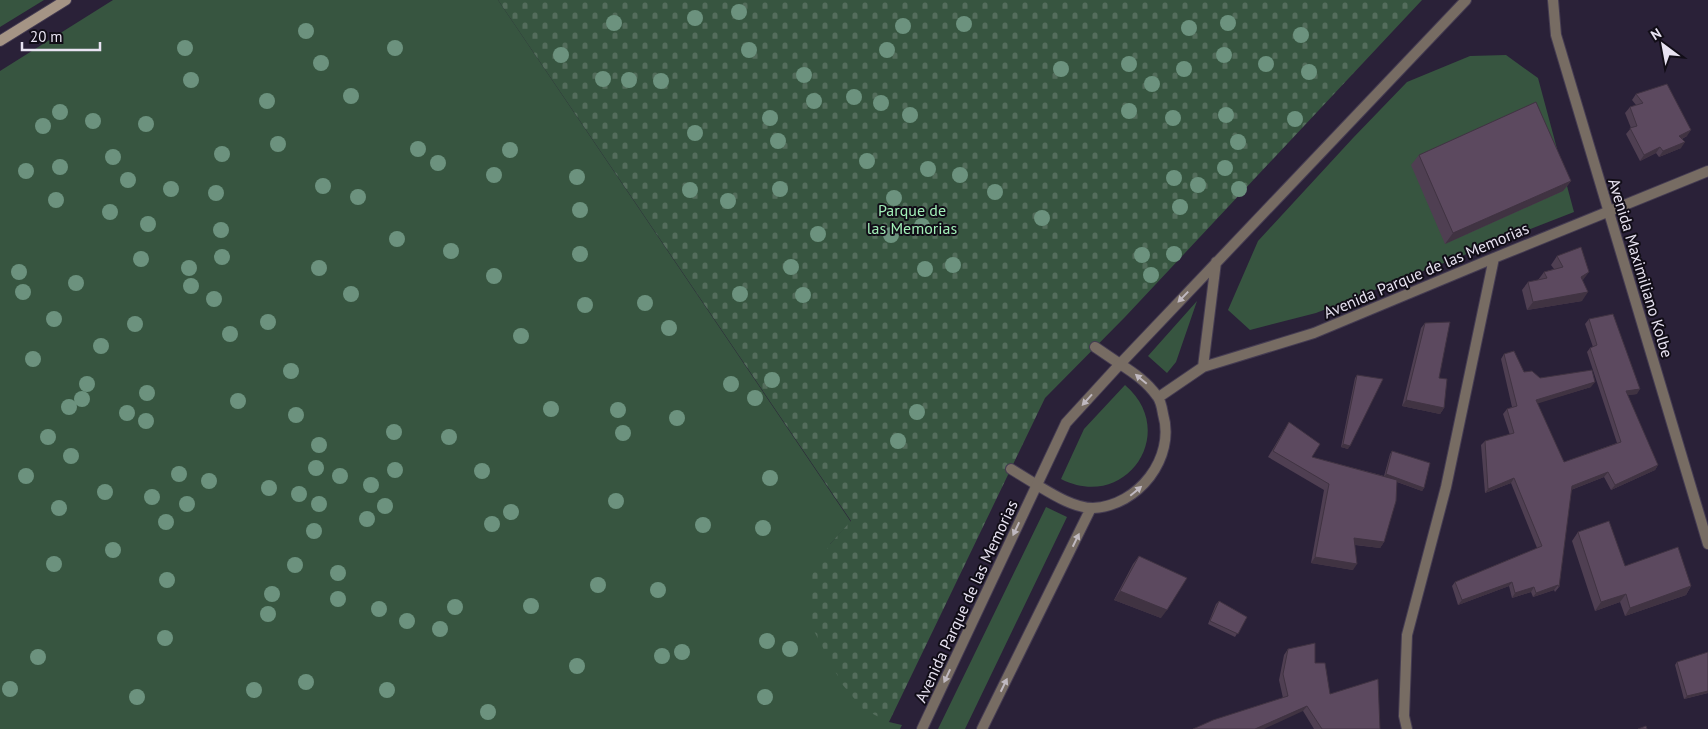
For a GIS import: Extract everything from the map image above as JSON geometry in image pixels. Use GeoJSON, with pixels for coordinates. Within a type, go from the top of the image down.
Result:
{"type":"FeatureCollection","features":[{"type":"Feature","properties":{"kind":"main road"},"geometry":{"type":"LineString","coordinates":[[0,41],[66,0]]}},
{"type":"Feature","properties":{"kind":"street"},"geometry":{"type":"LineString","coordinates":[[1037,485],[1066,422],[1466,0]]}},
{"type":"Feature","properties":{"kind":"street","name":"Avenida Maximiliano Kolbe"},"geometry":{"type":"LineString","coordinates":[[1553,0],[1556,35],[1708,544]]}},
{"type":"Feature","properties":{"kind":"street","name":"Avenida Parque de las Memorias"},"geometry":{"type":"LineString","coordinates":[[1159,397],[1203,367],[1314,334],[1608,211],[1708,172]]}},
{"type":"Feature","properties":{"kind":"street"},"geometry":{"type":"LineString","coordinates":[[1407,729],[1404,716],[1407,635],[1446,487],[1494,258]]}},
{"type":"Feature","properties":{"kind":"street"},"geometry":{"type":"LineString","coordinates":[[1203,367],[1216,262]]}},
{"type":"Feature","properties":{"kind":"street"},"geometry":{"type":"LineString","coordinates":[[1011,469],[1061,500],[1091,508],[1112,505],[1128,497],[1148,480],[1161,457],[1167,426],[1159,397],[1143,379],[1095,347]]}},
{"type":"Feature","properties":{"kind":"street","name":"Avenida Parque de las Memorias"},"geometry":{"type":"LineString","coordinates":[[922,729],[1037,485]]}},
{"type":"Feature","properties":{"kind":"street"},"geometry":{"type":"LineString","coordinates":[[982,729],[1091,508]]}},
{"type":"Feature","properties":{"kind":"green space"},"geometry":{"type":"Polygon","coordinates":[[[0,0],[44,0],[0,27],[0,0]]]}},
{"type":"Feature","properties":{"kind":"green space"},"geometry":{"type":"Polygon","coordinates":[[[113,0],[498,0],[851,522],[830,544],[889,722],[902,725],[900,729],[0,729],[0,71],[113,0]]]}},
{"type":"Feature","properties":{"kind":"green space","name":"Parque de las Memorias"},"geometry":{"type":"Polygon","coordinates":[[[498,0],[1422,0],[1125,317],[1045,398],[889,722],[863,709],[842,684],[813,629],[810,603],[812,575],[830,544],[851,521],[498,0]]]}},
{"type":"Feature","properties":{"kind":"green space"},"geometry":{"type":"Polygon","coordinates":[[[1506,55],[1538,78],[1574,212],[1316,313],[1250,330],[1228,310],[1258,241],[1407,82],[1470,56],[1506,55]]]}},
{"type":"Feature","properties":{"kind":"green space"},"geometry":{"type":"Polygon","coordinates":[[[1197,301],[1176,362],[1167,373],[1148,356],[1197,301]]]}},
{"type":"Feature","properties":{"kind":"green space"},"geometry":{"type":"Polygon","coordinates":[[[1125,385],[1141,404],[1147,424],[1146,444],[1138,462],[1124,476],[1106,485],[1085,486],[1061,479],[1084,429],[1125,385]]]}},
{"type":"Feature","properties":{"kind":"green space"},"geometry":{"type":"Polygon","coordinates":[[[1046,507],[1067,517],[965,729],[938,729],[1046,507]]]}},
{"type":"Feature","properties":{"kind":"building"},"geometry":{"type":"Polygon","coordinates":[[[1667,84],[1691,130],[1679,136],[1685,142],[1663,151],[1660,147],[1644,155],[1630,128],[1637,126],[1630,107],[1643,103],[1636,94],[1667,84]]]}},
{"type":"Feature","properties":{"kind":"building"},"geometry":{"type":"Polygon","coordinates":[[[1536,102],[1571,181],[1453,233],[1419,155],[1536,102]]]}},
{"type":"Feature","properties":{"kind":"building"},"geometry":{"type":"Polygon","coordinates":[[[1581,247],[1589,272],[1581,277],[1588,292],[1533,302],[1528,282],[1547,278],[1544,272],[1563,267],[1557,256],[1581,247]]]}},
{"type":"Feature","properties":{"kind":"building"},"geometry":{"type":"Polygon","coordinates":[[[1613,314],[1640,389],[1626,391],[1658,465],[1615,485],[1608,472],[1572,486],[1559,587],[1558,585],[1536,593],[1534,587],[1515,593],[1512,582],[1462,600],[1455,582],[1542,546],[1514,478],[1488,489],[1485,441],[1514,433],[1507,409],[1517,406],[1504,354],[1514,351],[1524,372],[1532,371],[1540,378],[1592,370],[1595,382],[1536,400],[1564,462],[1621,442],[1590,348],[1597,345],[1589,319],[1613,314]]]}},
{"type":"Feature","properties":{"kind":"building"},"geometry":{"type":"Polygon","coordinates":[[[1450,322],[1439,378],[1447,379],[1444,408],[1406,400],[1425,323],[1450,322]]]}},
{"type":"Feature","properties":{"kind":"building"},"geometry":{"type":"Polygon","coordinates":[[[1357,375],[1383,379],[1350,446],[1343,444],[1357,375]]]}},
{"type":"Feature","properties":{"kind":"building"},"geometry":{"type":"Polygon","coordinates":[[[1289,422],[1320,444],[1312,457],[1397,480],[1396,501],[1384,542],[1354,538],[1357,564],[1315,557],[1329,484],[1273,451],[1289,422]]]}},
{"type":"Feature","properties":{"kind":"building"},"geometry":{"type":"Polygon","coordinates":[[[1392,451],[1430,463],[1424,488],[1386,474],[1392,451]]]}},
{"type":"Feature","properties":{"kind":"building"},"geometry":{"type":"Polygon","coordinates":[[[1609,521],[1625,566],[1678,547],[1691,586],[1630,608],[1626,594],[1601,602],[1578,532],[1609,521]]]}},
{"type":"Feature","properties":{"kind":"building"},"geometry":{"type":"Polygon","coordinates":[[[1139,556],[1187,578],[1167,610],[1120,591],[1139,556]]]}},
{"type":"Feature","properties":{"kind":"building"},"geometry":{"type":"Polygon","coordinates":[[[1219,601],[1247,617],[1238,634],[1210,621],[1219,601]]]}},
{"type":"Feature","properties":{"kind":"building"},"geometry":{"type":"Polygon","coordinates":[[[1315,643],[1315,663],[1325,663],[1330,694],[1378,679],[1380,729],[1322,729],[1307,706],[1255,729],[1193,729],[1213,720],[1288,696],[1283,674],[1288,649],[1315,643]]]}},
{"type":"Feature","properties":{"kind":"building"},"geometry":{"type":"Polygon","coordinates":[[[1708,652],[1708,691],[1687,696],[1677,662],[1708,652]]]}}]}
